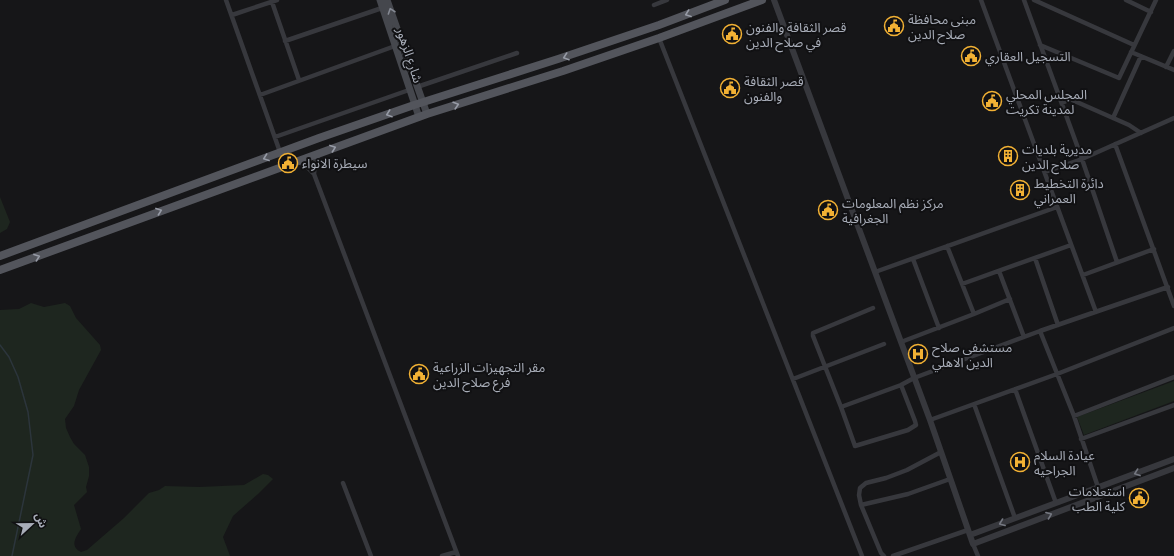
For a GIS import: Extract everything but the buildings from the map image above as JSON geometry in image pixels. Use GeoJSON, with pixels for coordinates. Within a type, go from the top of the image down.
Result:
{"type":"FeatureCollection","features":[{"type":"Feature","properties":{"kind":"main road","name":"شارع الزهور"},"geometry":{"type":"LineString","coordinates":[[380,0],[419,117]]}},
{"type":"Feature","properties":{"kind":"main road","name":"شارع الزهور"},"geometry":{"type":"LineString","coordinates":[[388,0],[427,114]]}},
{"type":"Feature","properties":{"kind":"main road"},"geometry":{"type":"LineString","coordinates":[[0,256],[280,152],[414,105],[565,57],[659,25],[725,0]]}},
{"type":"Feature","properties":{"kind":"main road"},"geometry":{"type":"LineString","coordinates":[[0,270],[229,185],[427,114],[563,71],[762,0]]}},
{"type":"Feature","properties":{"kind":"main road"},"geometry":{"type":"LineString","coordinates":[[223,174],[229,185]]}},
{"type":"Feature","properties":{"kind":"street"},"geometry":{"type":"LineString","coordinates":[[226,0],[280,152]]}},
{"type":"Feature","properties":{"kind":"street"},"geometry":{"type":"LineString","coordinates":[[654,5],[667,0]]}},
{"type":"Feature","properties":{"kind":"street"},"geometry":{"type":"LineString","coordinates":[[774,0],[930,420],[978,556]]}},
{"type":"Feature","properties":{"kind":"street"},"geometry":{"type":"LineString","coordinates":[[981,0],[1096,312]]}},
{"type":"Feature","properties":{"kind":"street"},"geometry":{"type":"LineString","coordinates":[[1024,0],[1062,103],[1117,262]]}},
{"type":"Feature","properties":{"kind":"street"},"geometry":{"type":"LineString","coordinates":[[1034,0],[1134,45]]}},
{"type":"Feature","properties":{"kind":"street"},"geometry":{"type":"LineString","coordinates":[[1126,0],[1151,12]]}},
{"type":"Feature","properties":{"kind":"street"},"geometry":{"type":"LineString","coordinates":[[1040,45],[1119,78],[1156,0]]}},
{"type":"Feature","properties":{"kind":"street"},"geometry":{"type":"LineString","coordinates":[[232,15],[274,1],[285,41],[299,80]]}},
{"type":"Feature","properties":{"kind":"street"},"geometry":{"type":"LineString","coordinates":[[285,41],[382,8]]}},
{"type":"Feature","properties":{"kind":"street"},"geometry":{"type":"LineString","coordinates":[[659,38],[862,556]]}},
{"type":"Feature","properties":{"kind":"street"},"geometry":{"type":"LineString","coordinates":[[260,95],[395,46]]}},
{"type":"Feature","properties":{"kind":"street"},"geometry":{"type":"LineString","coordinates":[[1166,67],[1174,51]]}},
{"type":"Feature","properties":{"kind":"street"},"geometry":{"type":"LineString","coordinates":[[1131,52],[1174,70]]}},
{"type":"Feature","properties":{"kind":"street"},"geometry":{"type":"LineString","coordinates":[[417,87],[517,53]]}},
{"type":"Feature","properties":{"kind":"street"},"geometry":{"type":"LineString","coordinates":[[1113,118],[1141,56]]}},
{"type":"Feature","properties":{"kind":"street"},"geometry":{"type":"LineString","coordinates":[[275,137],[409,90]]}},
{"type":"Feature","properties":{"kind":"street"},"geometry":{"type":"LineString","coordinates":[[1062,103],[1070,99],[1113,118],[1141,133]]}},
{"type":"Feature","properties":{"kind":"street"},"geometry":{"type":"LineString","coordinates":[[1045,172],[1082,160],[1174,118]]}},
{"type":"Feature","properties":{"kind":"street"},"geometry":{"type":"LineString","coordinates":[[1115,144],[1174,306]]}},
{"type":"Feature","properties":{"kind":"street"},"geometry":{"type":"LineString","coordinates":[[314,174],[315,162],[320,153]]}},
{"type":"Feature","properties":{"kind":"street"},"geometry":{"type":"LineString","coordinates":[[297,161],[306,166],[314,174],[457,554],[442,556]]}},
{"type":"Feature","properties":{"kind":"street"},"geometry":{"type":"LineString","coordinates":[[875,272],[1057,207]]}},
{"type":"Feature","properties":{"kind":"street"},"geometry":{"type":"LineString","coordinates":[[962,284],[1072,245]]}},
{"type":"Feature","properties":{"kind":"street"},"geometry":{"type":"LineString","coordinates":[[947,246],[974,314]]}},
{"type":"Feature","properties":{"kind":"street"},"geometry":{"type":"LineString","coordinates":[[1083,275],[1154,248]]}},
{"type":"Feature","properties":{"kind":"street"},"geometry":{"type":"LineString","coordinates":[[1035,258],[1058,325]]}},
{"type":"Feature","properties":{"kind":"street"},"geometry":{"type":"LineString","coordinates":[[913,259],[939,328]]}},
{"type":"Feature","properties":{"kind":"street"},"geometry":{"type":"LineString","coordinates":[[999,271],[1024,337]]}},
{"type":"Feature","properties":{"kind":"street"},"geometry":{"type":"LineString","coordinates":[[841,407],[1040,331],[1168,287]]}},
{"type":"Feature","properties":{"kind":"street"},"geometry":{"type":"LineString","coordinates":[[901,342],[1010,299]]}},
{"type":"Feature","properties":{"kind":"street"},"geometry":{"type":"LineString","coordinates":[[873,308],[814,332],[813,336],[855,446],[908,430],[916,425],[901,385]]}},
{"type":"Feature","properties":{"kind":"street"},"geometry":{"type":"LineString","coordinates":[[930,420],[1057,374],[1174,328]]}},
{"type":"Feature","properties":{"kind":"street"},"geometry":{"type":"LineString","coordinates":[[1040,331],[1074,416],[1098,487]]}},
{"type":"Feature","properties":{"kind":"street"},"geometry":{"type":"LineString","coordinates":[[793,379],[884,344]]}},
{"type":"Feature","properties":{"kind":"street"},"geometry":{"type":"LineString","coordinates":[[1074,416],[1174,377]]}},
{"type":"Feature","properties":{"kind":"street"},"geometry":{"type":"LineString","coordinates":[[1015,389],[1056,503]]}},
{"type":"Feature","properties":{"kind":"street"},"geometry":{"type":"LineString","coordinates":[[974,404],[1015,518]]}},
{"type":"Feature","properties":{"kind":"street"},"geometry":{"type":"LineString","coordinates":[[1081,439],[1174,405]]}},
{"type":"Feature","properties":{"kind":"street"},"geometry":{"type":"LineString","coordinates":[[884,556],[881,553],[861,505],[859,495],[860,488],[866,483],[886,478],[907,470],[941,452]]}},
{"type":"Feature","properties":{"kind":"street"},"geometry":{"type":"LineString","coordinates":[[893,556],[1015,518],[1174,459]]}},
{"type":"Feature","properties":{"kind":"street"},"geometry":{"type":"LineString","coordinates":[[1162,464],[1165,472]]}},
{"type":"Feature","properties":{"kind":"street"},"geometry":{"type":"LineString","coordinates":[[973,544],[1174,468]]}},
{"type":"Feature","properties":{"kind":"street"},"geometry":{"type":"LineString","coordinates":[[861,505],[908,494],[950,479]]}},
{"type":"Feature","properties":{"kind":"street"},"geometry":{"type":"LineString","coordinates":[[342,483],[371,556]]}},
{"type":"Feature","properties":{"kind":"shaded area"},"geometry":{"type":"Polygon","coordinates":[[[0,197],[10,222],[7,229],[0,233],[0,197]]]}},
{"type":"Feature","properties":{"kind":"shaded area"},"geometry":{"type":"Polygon","coordinates":[[[31,303],[44,307],[65,303],[70,306],[76,318],[100,345],[101,350],[79,390],[74,406],[65,419],[66,428],[70,437],[74,444],[85,455],[89,467],[89,476],[86,487],[87,492],[74,505],[81,529],[74,544],[77,550],[81,552],[87,550],[124,518],[149,493],[159,490],[165,486],[199,487],[244,485],[263,474],[268,475],[273,479],[233,516],[223,537],[230,556],[0,556],[0,310],[19,309],[31,303]]]}},
{"type":"Feature","properties":{"kind":"shaded area"},"geometry":{"type":"Polygon","coordinates":[[[1174,381],[1174,401],[1084,435],[1077,417],[1174,381]]]}},
{"type":"Feature","properties":{"kind":"waterway"},"geometry":{"type":"LineString","coordinates":[[0,345],[9,357],[18,377],[28,412],[33,455],[12,556]]}},
{"type":"Feature","properties":{"kind":"place","name":"مبنى محافظة صلاح الدين"},"geometry":{"type":"Point","coordinates":[894,26]}},
{"type":"Feature","properties":{"kind":"place","name":"قصر الثقافة والفنون في صلاح الدين"},"geometry":{"type":"Point","coordinates":[732,34]}},
{"type":"Feature","properties":{"kind":"place","name":"التسجيل العقاري"},"geometry":{"type":"Point","coordinates":[971,56]}},
{"type":"Feature","properties":{"kind":"place","name":"قصر الثقافة والفنون"},"geometry":{"type":"Point","coordinates":[730,88]}},
{"type":"Feature","properties":{"kind":"place","name":"المجلس المحلي لمدينة تكريت"},"geometry":{"type":"Point","coordinates":[992,101]}},
{"type":"Feature","properties":{"kind":"place","name":"مديرية بلديات صلاح الدين"},"geometry":{"type":"Point","coordinates":[1008,156]}},
{"type":"Feature","properties":{"kind":"place","name":"سيطرة الانواء"},"geometry":{"type":"Point","coordinates":[288,163]}},
{"type":"Feature","properties":{"kind":"place","name":"دائرة التخطيط العمراني"},"geometry":{"type":"Point","coordinates":[1020,190]}},
{"type":"Feature","properties":{"kind":"place","name":"مركز نظم المعلومات الجغرافية"},"geometry":{"type":"Point","coordinates":[828,210]}},
{"type":"Feature","properties":{"kind":"place","name":"مستشفى صلاح الدين الاهلي"},"geometry":{"type":"Point","coordinates":[918,354]}},
{"type":"Feature","properties":{"kind":"place","name":"مقر التجهيزات الزراعية فرع صلاح الدين"},"geometry":{"type":"Point","coordinates":[419,374]}},
{"type":"Feature","properties":{"kind":"place","name":"عيادة السلام الجراحيه"},"geometry":{"type":"Point","coordinates":[1020,462]}},
{"type":"Feature","properties":{"kind":"place","name":"استعلامات كلية الطب"},"geometry":{"type":"Point","coordinates":[1139,498]}}]}
